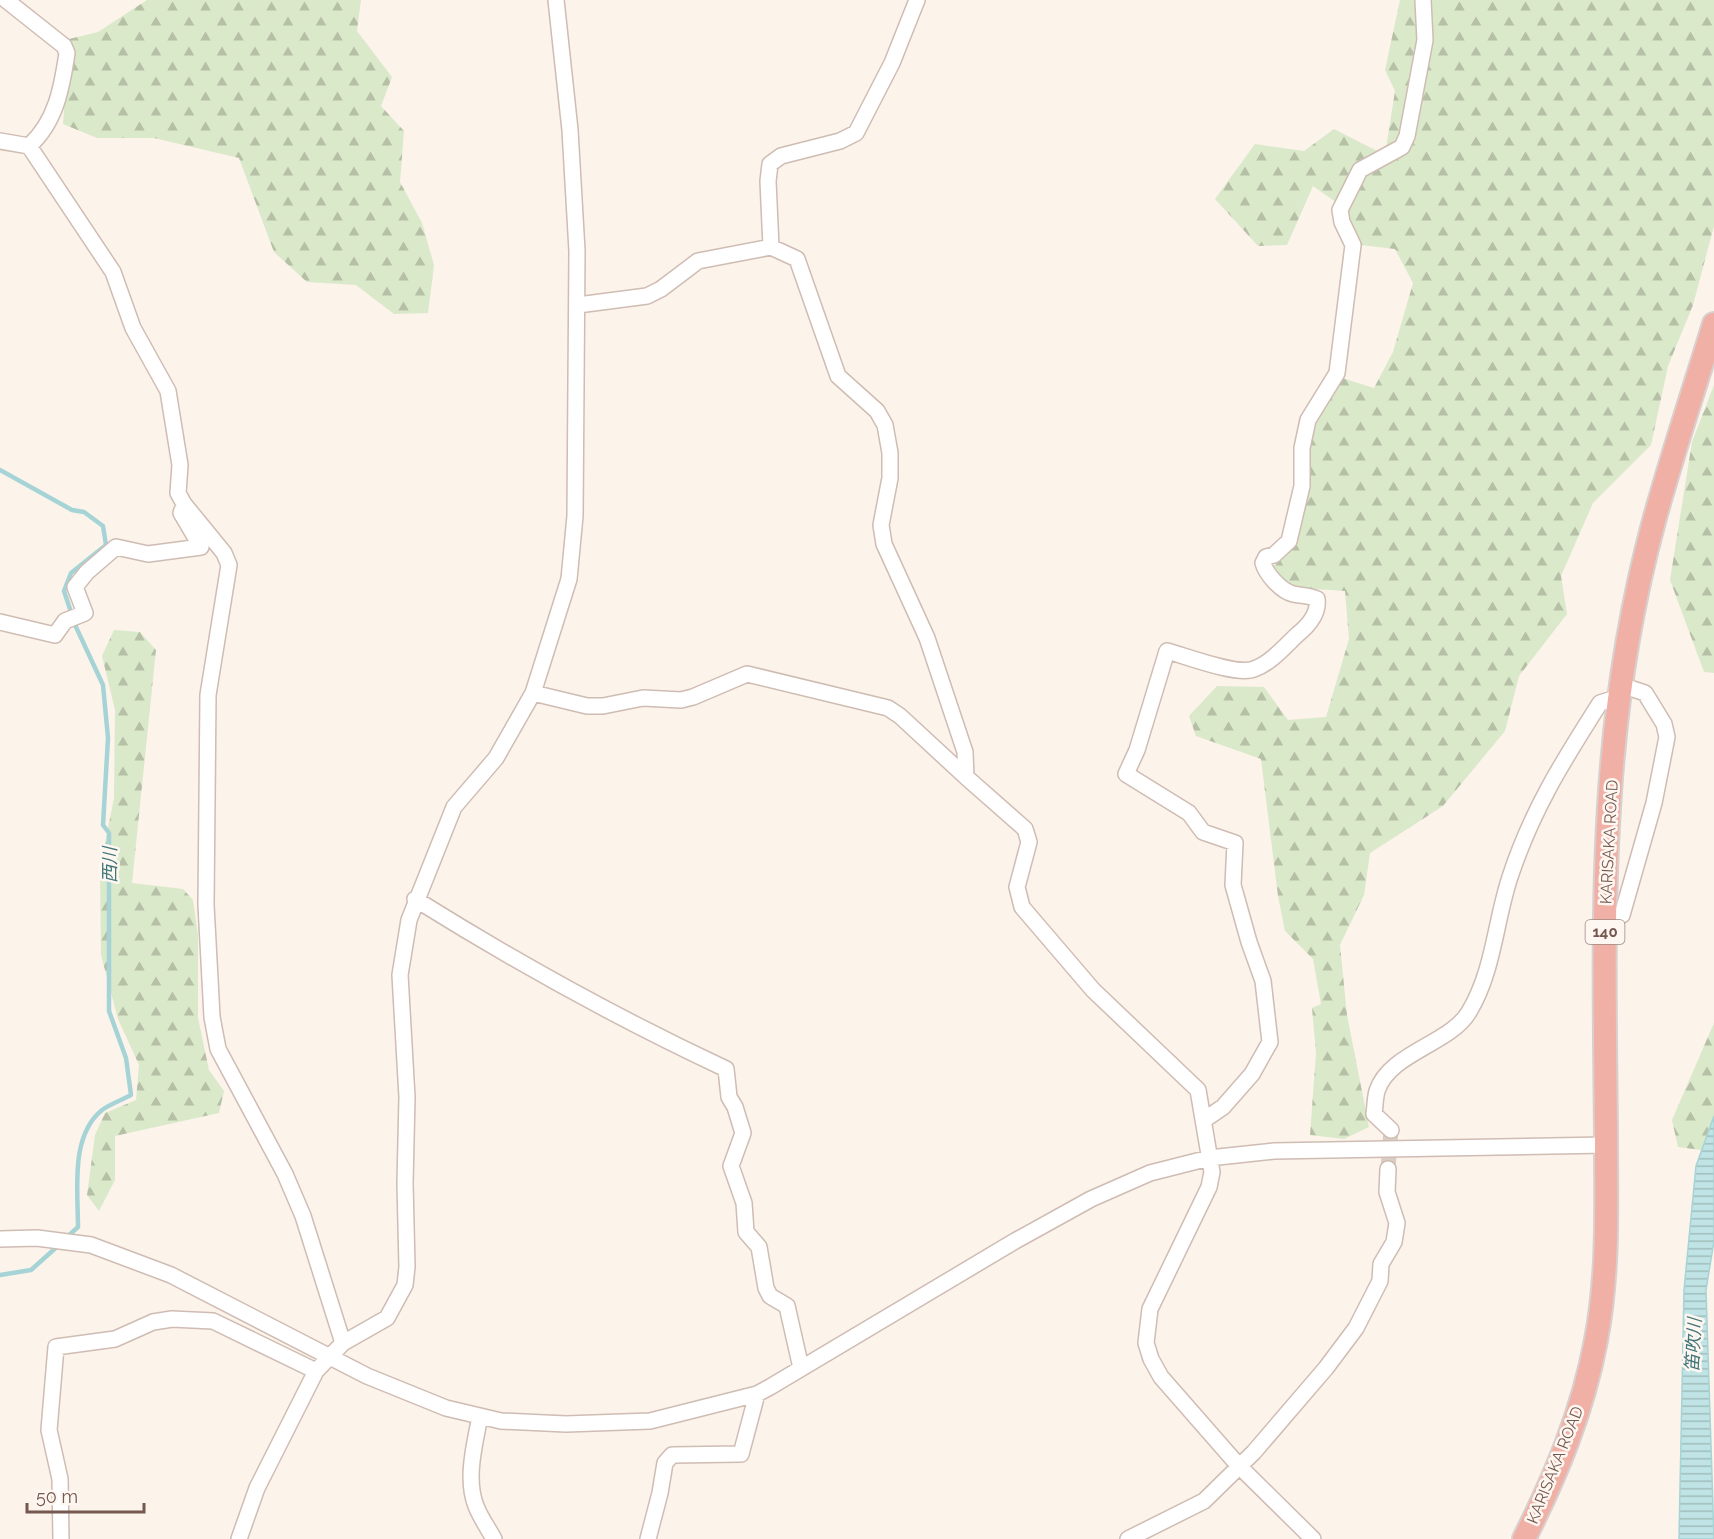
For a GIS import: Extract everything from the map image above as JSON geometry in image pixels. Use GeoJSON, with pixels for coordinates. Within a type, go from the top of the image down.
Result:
{"type":"FeatureCollection","features":[{"type":"Feature","properties":{"kind":"highway","name":"KARISAKA ROAD"},"geometry":{"type":"LineString","coordinates":[[1524,1539],[1565,1450],[1582,1400],[1596,1340],[1605,1278],[1605,919],[1610,794],[1620,692],[1628,640],[1654,522],[1714,324]]}},
{"type":"Feature","properties":{"kind":"street"},"geometry":{"type":"LineString","coordinates":[[6,0],[64,46],[67,53],[57,104],[39,136],[29,146]]}},
{"type":"Feature","properties":{"kind":"street"},"geometry":{"type":"LineString","coordinates":[[239,1539],[257,1488],[316,1371],[343,1343],[387,1318],[405,1285],[408,1267],[405,1184],[407,1097],[400,975],[409,920],[415,899],[454,807],[496,758],[533,693],[568,579],[575,516],[578,305],[570,130],[555,0]]}},
{"type":"Feature","properties":{"kind":"street"},"geometry":{"type":"LineString","coordinates":[[771,247],[768,181],[770,164],[781,156],[840,141],[856,133],[892,63],[917,0]]}},
{"type":"Feature","properties":{"kind":"street"},"geometry":{"type":"LineString","coordinates":[[1204,1120],[1223,1107],[1252,1074],[1270,1042],[1263,981],[1233,885],[1235,843],[1203,832],[1189,813],[1126,774],[1137,750],[1167,651],[1230,668],[1251,670],[1264,664],[1311,624],[1318,606],[1317,599],[1311,596],[1285,591],[1265,570],[1263,563],[1266,557],[1274,555],[1289,541],[1302,486],[1302,448],[1308,420],[1336,373],[1353,245],[1342,222],[1340,210],[1360,170],[1402,147],[1407,136],[1425,40],[1423,0]]}},
{"type":"Feature","properties":{"kind":"street"},"geometry":{"type":"LineString","coordinates":[[0,141],[29,146],[113,272],[133,328],[168,391],[180,465],[178,493],[184,504],[224,553],[229,565],[208,695],[206,905],[212,1017],[218,1048],[285,1174],[303,1216],[343,1343]]}},
{"type":"Feature","properties":{"kind":"street"},"geometry":{"type":"LineString","coordinates":[[578,305],[647,296],[662,289],[698,261],[771,247],[797,259],[838,376],[878,411],[885,425],[890,453],[890,478],[881,525],[884,544],[927,638],[965,752],[966,777]]}},
{"type":"Feature","properties":{"kind":"street"},"geometry":{"type":"LineString","coordinates":[[0,622],[55,635],[65,621],[85,613],[75,587],[87,572],[116,547],[148,554],[201,547],[181,513],[184,504]]}},
{"type":"Feature","properties":{"kind":"street"},"geometry":{"type":"LineString","coordinates":[[533,693],[587,706],[603,706],[643,698],[693,698],[736,676],[755,674],[829,695],[888,708],[900,716],[1025,829],[1029,842],[1017,887],[1022,907],[1094,990],[1133,1030],[1193,1082],[1198,1090],[1212,1172],[1209,1187],[1150,1309],[1146,1343],[1151,1359],[1161,1377],[1238,1466],[1313,1539]]}},
{"type":"Feature","properties":{"kind":"street"},"geometry":{"type":"LineString","coordinates":[[1390,1130],[1374,1114],[1377,1090],[1397,1067],[1414,1053],[1458,1026],[1469,1012],[1489,969],[1509,878],[1533,814],[1547,786],[1600,702],[1620,692],[1645,693],[1664,724],[1667,737],[1654,802],[1622,915],[1605,919]]}},
{"type":"Feature","properties":{"kind":"street"},"geometry":{"type":"LineString","coordinates":[[415,899],[509,957],[583,998],[726,1070],[729,1097],[735,1107],[743,1133],[731,1166],[744,1203],[746,1232],[759,1247],[766,1288],[770,1296],[787,1306],[801,1368]]}},
{"type":"Feature","properties":{"kind":"street"},"geometry":{"type":"LineString","coordinates":[[0,1239],[37,1239],[91,1245],[171,1275],[327,1357],[446,1408],[501,1421],[566,1424],[650,1421],[757,1394],[1015,1240],[1091,1199],[1150,1173],[1209,1158],[1274,1151],[1606,1145]]}},
{"type":"Feature","properties":{"kind":"street"},"geometry":{"type":"LineString","coordinates":[[1128,1539],[1145,1536],[1204,1501],[1254,1452],[1326,1368],[1356,1328],[1380,1281],[1381,1264],[1394,1242],[1397,1223],[1387,1192],[1388,1169]]}},
{"type":"Feature","properties":{"kind":"street"},"geometry":{"type":"LineString","coordinates":[[61,1539],[60,1479],[49,1430],[56,1347],[115,1339],[153,1322],[172,1319],[213,1321],[316,1371]]}},
{"type":"Feature","properties":{"kind":"street"},"geometry":{"type":"LineString","coordinates":[[648,1539],[660,1493],[664,1463],[672,1455],[741,1454],[757,1394]]}},
{"type":"Feature","properties":{"kind":"street"},"geometry":{"type":"LineString","coordinates":[[480,1416],[473,1451],[472,1489],[475,1505],[494,1539]]}},
{"type":"Feature","properties":{"kind":"green space"},"geometry":{"type":"Polygon","coordinates":[[[147,0],[361,0],[357,31],[392,77],[381,106],[404,131],[400,182],[422,223],[434,265],[428,313],[394,314],[356,285],[307,282],[274,252],[239,158],[154,138],[97,138],[63,124],[69,39],[98,32],[147,0]]]}},
{"type":"Feature","properties":{"kind":"green space"},"geometry":{"type":"Polygon","coordinates":[[[1400,0],[1714,0],[1714,226],[1693,305],[1668,366],[1651,445],[1593,503],[1561,576],[1567,614],[1519,676],[1505,731],[1443,806],[1370,853],[1364,895],[1340,945],[1347,1015],[1369,1127],[1344,1139],[1310,1135],[1316,1053],[1312,1008],[1321,1004],[1313,959],[1285,931],[1278,896],[1261,759],[1196,736],[1189,716],[1217,686],[1264,687],[1288,720],[1326,717],[1349,639],[1345,591],[1285,587],[1270,570],[1291,550],[1309,438],[1339,377],[1374,388],[1393,352],[1413,283],[1395,249],[1361,245],[1340,205],[1313,186],[1287,245],[1258,246],[1215,199],[1255,144],[1304,151],[1334,129],[1385,155],[1395,91],[1385,70],[1400,0]]]}},
{"type":"Feature","properties":{"kind":"green space"},"geometry":{"type":"Polygon","coordinates":[[[1714,385],[1714,673],[1704,672],[1670,580],[1692,442],[1714,385]]]}},
{"type":"Feature","properties":{"kind":"green space"},"geometry":{"type":"Polygon","coordinates":[[[114,630],[140,632],[156,650],[132,883],[183,889],[193,900],[198,935],[198,1018],[209,1070],[224,1091],[219,1113],[115,1136],[115,1180],[99,1211],[87,1195],[95,1135],[105,1113],[136,1100],[139,1065],[118,1019],[101,955],[100,868],[114,798],[115,710],[102,656],[114,630]]]}},
{"type":"Feature","properties":{"kind":"green space"},"geometry":{"type":"Polygon","coordinates":[[[1714,1023],[1714,1116],[1701,1150],[1678,1147],[1672,1120],[1714,1023]]]}},
{"type":"Feature","properties":{"kind":"water","name":"笛吹川"},"geometry":{"type":"Polygon","coordinates":[[[1714,1116],[1714,1241],[1706,1290],[1714,1539],[1679,1539],[1684,1290],[1696,1166],[1714,1116]]]}},
{"type":"Feature","properties":{"kind":"waterway","name":"西川"},"geometry":{"type":"LineString","coordinates":[[0,470],[72,510],[84,512],[103,526],[106,545],[71,573],[64,591],[76,627],[103,685],[108,738],[103,825],[109,833],[109,1011],[126,1058],[131,1095],[102,1110],[92,1121],[85,1134],[78,1164],[78,1227],[67,1237]]}},
{"type":"Feature","properties":{"kind":"waterway","name":"西川"},"geometry":{"type":"LineString","coordinates":[[0,1275],[31,1270],[59,1245]]}},
{"type":"Feature","properties":{"kind":"tunnel"},"geometry":{"type":"LineString","coordinates":[[1388,1169],[1391,1130]]}}]}
